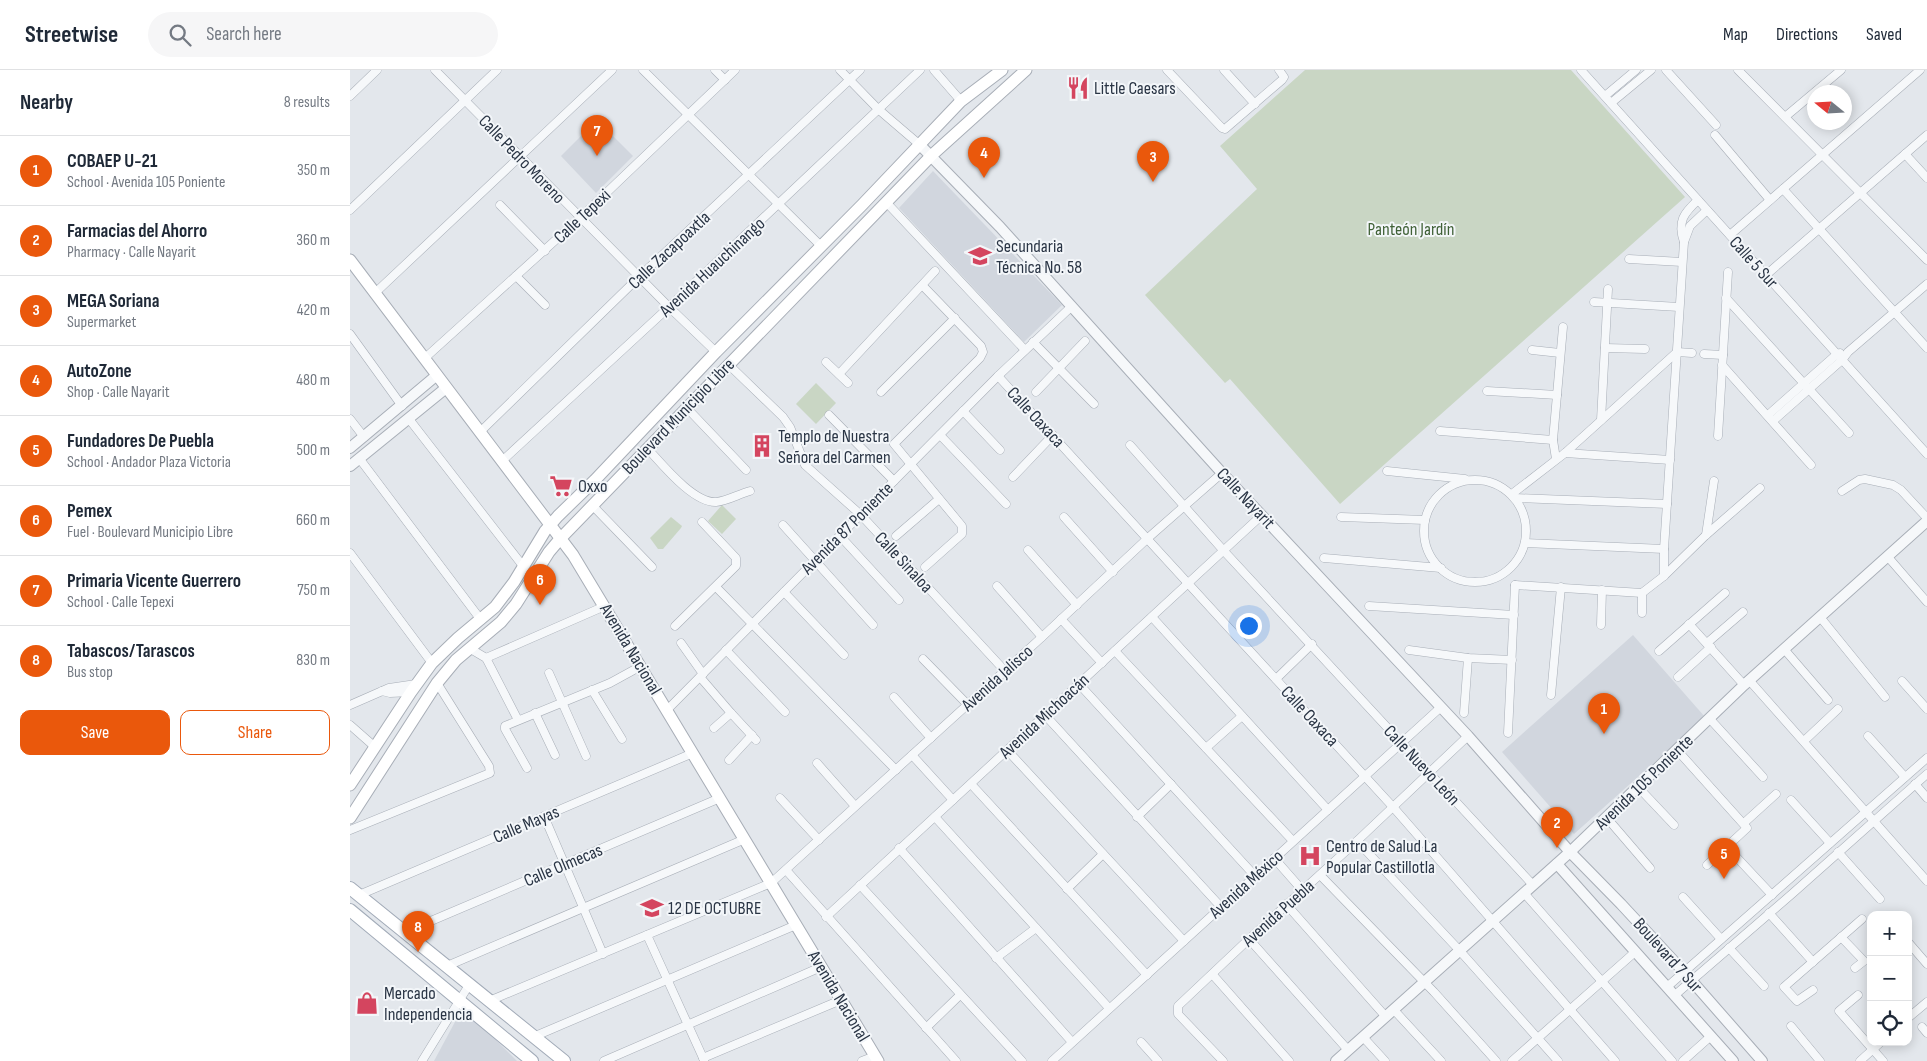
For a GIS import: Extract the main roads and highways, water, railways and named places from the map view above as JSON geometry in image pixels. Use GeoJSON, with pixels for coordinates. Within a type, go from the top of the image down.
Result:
{"type":"FeatureCollection","features":[{"type":"Feature","properties":{"kind":"main road","name":"Boulevard Municipio Libre"},"geometry":{"type":"LineString","coordinates":[[350,785],[432,663],[458,638],[481,620],[506,594],[550,525],[716,352],[822,246],[962,101],[1002,70]]}},
{"type":"Feature","properties":{"kind":"main road","name":"Boulevard Municipio Libre"},"geometry":{"type":"LineString","coordinates":[[350,818],[437,683],[456,660],[501,622],[516,604],[560,538],[932,155],[1026,70]]}},
{"type":"Feature","properties":{"kind":"main road","name":"Avenida Nacional"},"geometry":{"type":"LineString","coordinates":[[350,260],[574,555],[876,1059]]}},
{"type":"Feature","properties":{"kind":"main road"},"geometry":{"type":"LineString","coordinates":[[355,891],[489,1002],[564,1061]]}},
{"type":"Feature","properties":{"kind":"main road"},"geometry":{"type":"LineString","coordinates":[[350,910],[532,1061]]}},
{"type":"Feature","properties":{"kind":"place","name":"Little Caesars"},"geometry":{"type":"Point","coordinates":[1078,88]}},
{"type":"Feature","properties":{"kind":"place","name":"Primaria Vicente Guerrero"},"geometry":{"type":"Point","coordinates":[597,156]}},
{"type":"Feature","properties":{"kind":"place","name":"AutoZone"},"geometry":{"type":"Point","coordinates":[984,178]}},
{"type":"Feature","properties":{"kind":"place","name":"MEGA Soriana"},"geometry":{"type":"Point","coordinates":[1153,182]}},
{"type":"Feature","properties":{"kind":"place","name":"Secundaria Técnica No. 58"},"geometry":{"type":"Point","coordinates":[980,256]}},
{"type":"Feature","properties":{"kind":"place","name":"Templo de Nuestra Señora del Carmen"},"geometry":{"type":"Point","coordinates":[762,446]}},
{"type":"Feature","properties":{"kind":"place","name":"Oxxo"},"geometry":{"type":"Point","coordinates":[561,486]}},
{"type":"Feature","properties":{"kind":"place","name":"Pemex"},"geometry":{"type":"Point","coordinates":[540,605]}},
{"type":"Feature","properties":{"kind":"place","name":"COBAEP U-21"},"geometry":{"type":"Point","coordinates":[1604,734]}},
{"type":"Feature","properties":{"kind":"place","name":"Farmacias del Ahorro"},"geometry":{"type":"Point","coordinates":[1557,848]}},
{"type":"Feature","properties":{"kind":"place","name":"Centro de Salud La Popular Castillotla"},"geometry":{"type":"Point","coordinates":[1310,856]}},
{"type":"Feature","properties":{"kind":"place","name":"Fundadores De Puebla"},"geometry":{"type":"Point","coordinates":[1724,879]}},
{"type":"Feature","properties":{"kind":"place","name":"12 DE OCTUBRE"},"geometry":{"type":"Point","coordinates":[652,908]}},
{"type":"Feature","properties":{"kind":"place","name":"Tabascos/Tarascos"},"geometry":{"type":"Point","coordinates":[418,952]}},
{"type":"Feature","properties":{"kind":"place","name":"Mercado Independencia"},"geometry":{"type":"Point","coordinates":[367,1003]}},
{"type":"Feature","properties":{"kind":"park label","name":"Panteón Jardín"},"geometry":{"type":"Point","coordinates":[1411,229]}}]}
